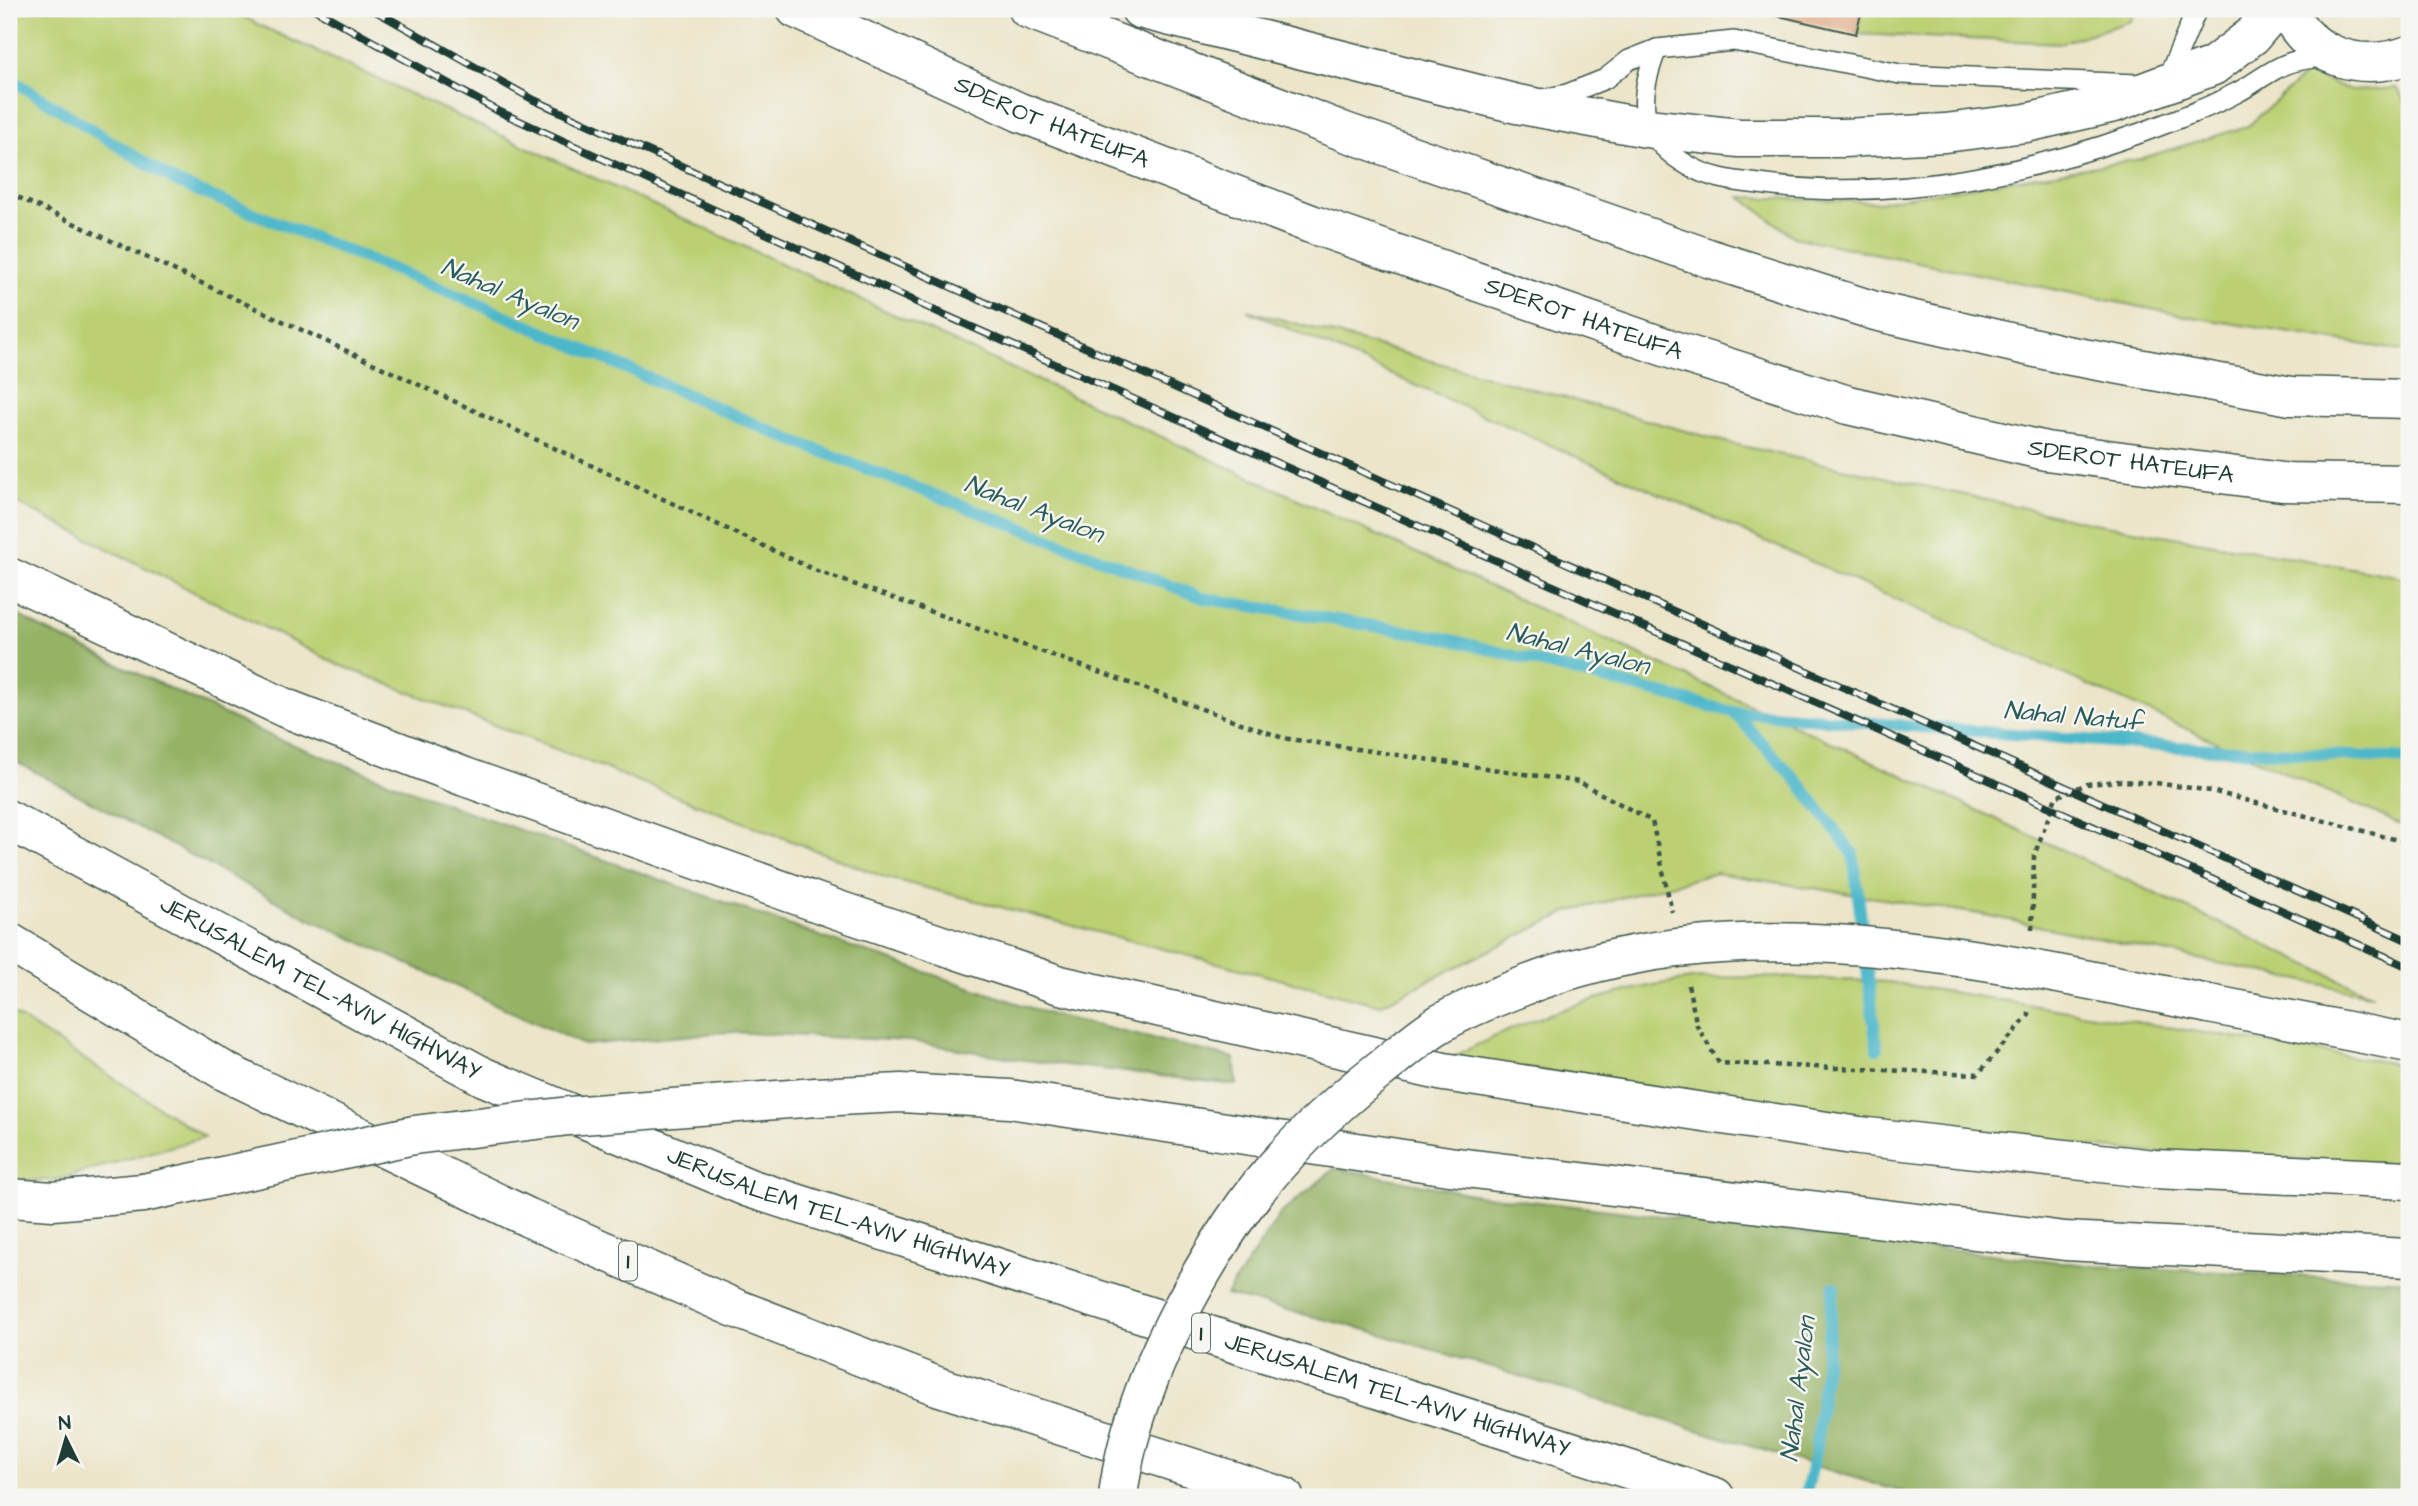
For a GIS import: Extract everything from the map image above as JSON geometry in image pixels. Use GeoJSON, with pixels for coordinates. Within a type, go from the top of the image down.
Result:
{"type":"FeatureCollection","features":[{"type":"Feature","properties":{"kind":"main road","name":"SDEROT HATEUFA"},"geometry":{"type":"LineString","coordinates":[[796,9],[1019,112],[1311,224],[1679,352],[1835,401],[2046,451],[2282,482],[2409,484]]}},
{"type":"Feature","properties":{"kind":"main road"},"geometry":{"type":"LineString","coordinates":[[1028,9],[1345,132],[1711,259],[1874,311],[2066,355],[2291,396],[2409,399]]}},
{"type":"Feature","properties":{"kind":"main road"},"geometry":{"type":"LineString","coordinates":[[1140,9],[1517,104],[1647,128],[1739,138],[1843,138],[1945,133],[2026,123],[2114,103],[2213,66],[2252,36],[2275,9]]}},
{"type":"Feature","properties":{"kind":"main road"},"geometry":{"type":"LineString","coordinates":[[2287,9],[2293,23],[2310,41],[2331,55],[2358,63],[2387,62],[2409,55]]}},
{"type":"Feature","properties":{"kind":"main road"},"geometry":{"type":"LineString","coordinates":[[2282,482],[2409,498]]}},
{"type":"Feature","properties":{"kind":"main road"},"geometry":{"type":"LineString","coordinates":[[9,576],[298,713],[465,777],[838,910],[1060,985],[1444,1072],[1859,1136],[2154,1169],[2409,1180]]}},
{"type":"Feature","properties":{"kind":"main road","name":"JERUSALEM TEL-AVIV HIGHWAY"},"geometry":{"type":"LineString","coordinates":[[9,820],[484,1077],[750,1188],[1715,1497]]}},
{"type":"Feature","properties":{"kind":"main road","name":"1"},"geometry":{"type":"LineString","coordinates":[[9,942],[226,1072],[527,1217],[723,1303],[937,1386],[1284,1497]]}},
{"type":"Feature","properties":{"kind":"main road"},"geometry":{"type":"LineString","coordinates":[[1118,1497],[1123,1456],[1163,1347],[1209,1260],[1253,1191],[1326,1112],[1434,1027],[1488,1000],[1545,977],[1614,956],[1684,944],[1776,942],[1892,947],[2054,973],[2409,1044]]}},
{"type":"Feature","properties":{"kind":"main road"},"geometry":{"type":"LineString","coordinates":[[9,1198],[54,1201],[143,1193],[414,1135],[569,1116],[901,1093],[1010,1099],[1449,1166],[2065,1241],[2409,1258]]}},
{"type":"Feature","properties":{"kind":"lane"},"geometry":{"type":"LineString","coordinates":[[1517,104],[1567,94],[1605,79],[1629,60],[1657,49],[1734,41],[1900,74],[2165,85],[2197,9]]}},
{"type":"Feature","properties":{"kind":"lane"},"geometry":{"type":"LineString","coordinates":[[1657,49],[1644,87],[1647,128],[1671,156],[1703,175],[1798,190],[1868,189],[2018,170],[2082,153],[2182,117],[2236,93],[2288,63],[2331,55]]}},
{"type":"Feature","properties":{"kind":"path"},"geometry":{"type":"LineString","coordinates":[[9,193],[817,571],[1283,738],[1579,782],[1652,821],[1673,916]]}},
{"type":"Feature","properties":{"kind":"path"},"geometry":{"type":"LineString","coordinates":[[2031,936],[2034,856],[2056,797],[2087,784],[2120,781],[2211,791],[2409,843]]}},
{"type":"Feature","properties":{"kind":"path"},"geometry":{"type":"LineString","coordinates":[[1685,971],[1697,1026],[1719,1063],[1978,1074],[2029,1015],[2030,1001]]}},
{"type":"Feature","properties":{"kind":"green space"},"geometry":{"type":"Polygon","coordinates":[[[9,9],[230,9],[259,25],[1835,744],[2373,995],[1980,914],[1716,873],[1567,912],[1380,1005],[884,877],[337,664],[9,499],[9,9]]]}},
{"type":"Feature","properties":{"kind":"green space"},"geometry":{"type":"Polygon","coordinates":[[[1862,9],[2136,9],[2131,21],[2061,43],[1856,34],[1862,9]]]}},
{"type":"Feature","properties":{"kind":"green space"},"geometry":{"type":"Polygon","coordinates":[[[2307,73],[2353,91],[2397,88],[2409,108],[2409,352],[2186,316],[1794,237],[1741,197],[1878,202],[2140,159],[2248,126],[2307,73]]]}},
{"type":"Feature","properties":{"kind":"green space"},"geometry":{"type":"Polygon","coordinates":[[[1247,310],[1733,444],[2088,522],[2409,578],[2409,828],[1247,310]]]}},
{"type":"Feature","properties":{"kind":"green space"},"geometry":{"type":"Polygon","coordinates":[[[9,610],[43,629],[273,737],[455,807],[1052,1015],[1234,1058],[1237,1085],[1024,1060],[910,1041],[728,1032],[584,1045],[310,919],[9,758],[9,610]]]}},
{"type":"Feature","properties":{"kind":"green space"},"geometry":{"type":"Polygon","coordinates":[[[1776,977],[1888,982],[2409,1066],[2409,1165],[2165,1154],[1937,1132],[1453,1057],[1537,1019],[1624,991],[1696,979],[1776,977]]]}},
{"type":"Feature","properties":{"kind":"green space"},"geometry":{"type":"Polygon","coordinates":[[[9,1011],[205,1137],[55,1180],[9,1181],[9,1011]]]}},
{"type":"Feature","properties":{"kind":"green space"},"geometry":{"type":"Polygon","coordinates":[[[1335,1168],[1478,1195],[2095,1266],[2409,1281],[2409,1497],[1918,1497],[1367,1330],[1226,1295],[1281,1213],[1335,1168]]]}},
{"type":"Feature","properties":{"kind":"building"},"geometry":{"type":"Polygon","coordinates":[[[1762,9],[1862,9],[1856,34],[1761,12],[1762,9]]]}},
{"type":"Feature","properties":{"kind":"waterway","name":"Nahal Ayalon"},"geometry":{"type":"LineString","coordinates":[[9,78],[176,182],[476,303],[789,439],[1203,598],[1440,637],[1733,712],[1800,784],[1853,854],[1877,1049]]}},
{"type":"Feature","properties":{"kind":"waterway","name":"Nahal Natuf"},"geometry":{"type":"LineString","coordinates":[[1733,712],[2176,747],[2409,759]]}},
{"type":"Feature","properties":{"kind":"waterway","name":"Nahal Ayalon"},"geometry":{"type":"LineString","coordinates":[[1805,1497],[1815,1455],[1834,1287]]}},
{"type":"Feature","properties":{"kind":"railway"},"geometry":{"type":"LineString","coordinates":[[314,9],[498,111],[947,316],[2409,967]]}},
{"type":"Feature","properties":{"kind":"railway"},"geometry":{"type":"LineString","coordinates":[[372,9],[534,100],[2409,941]]}}]}
